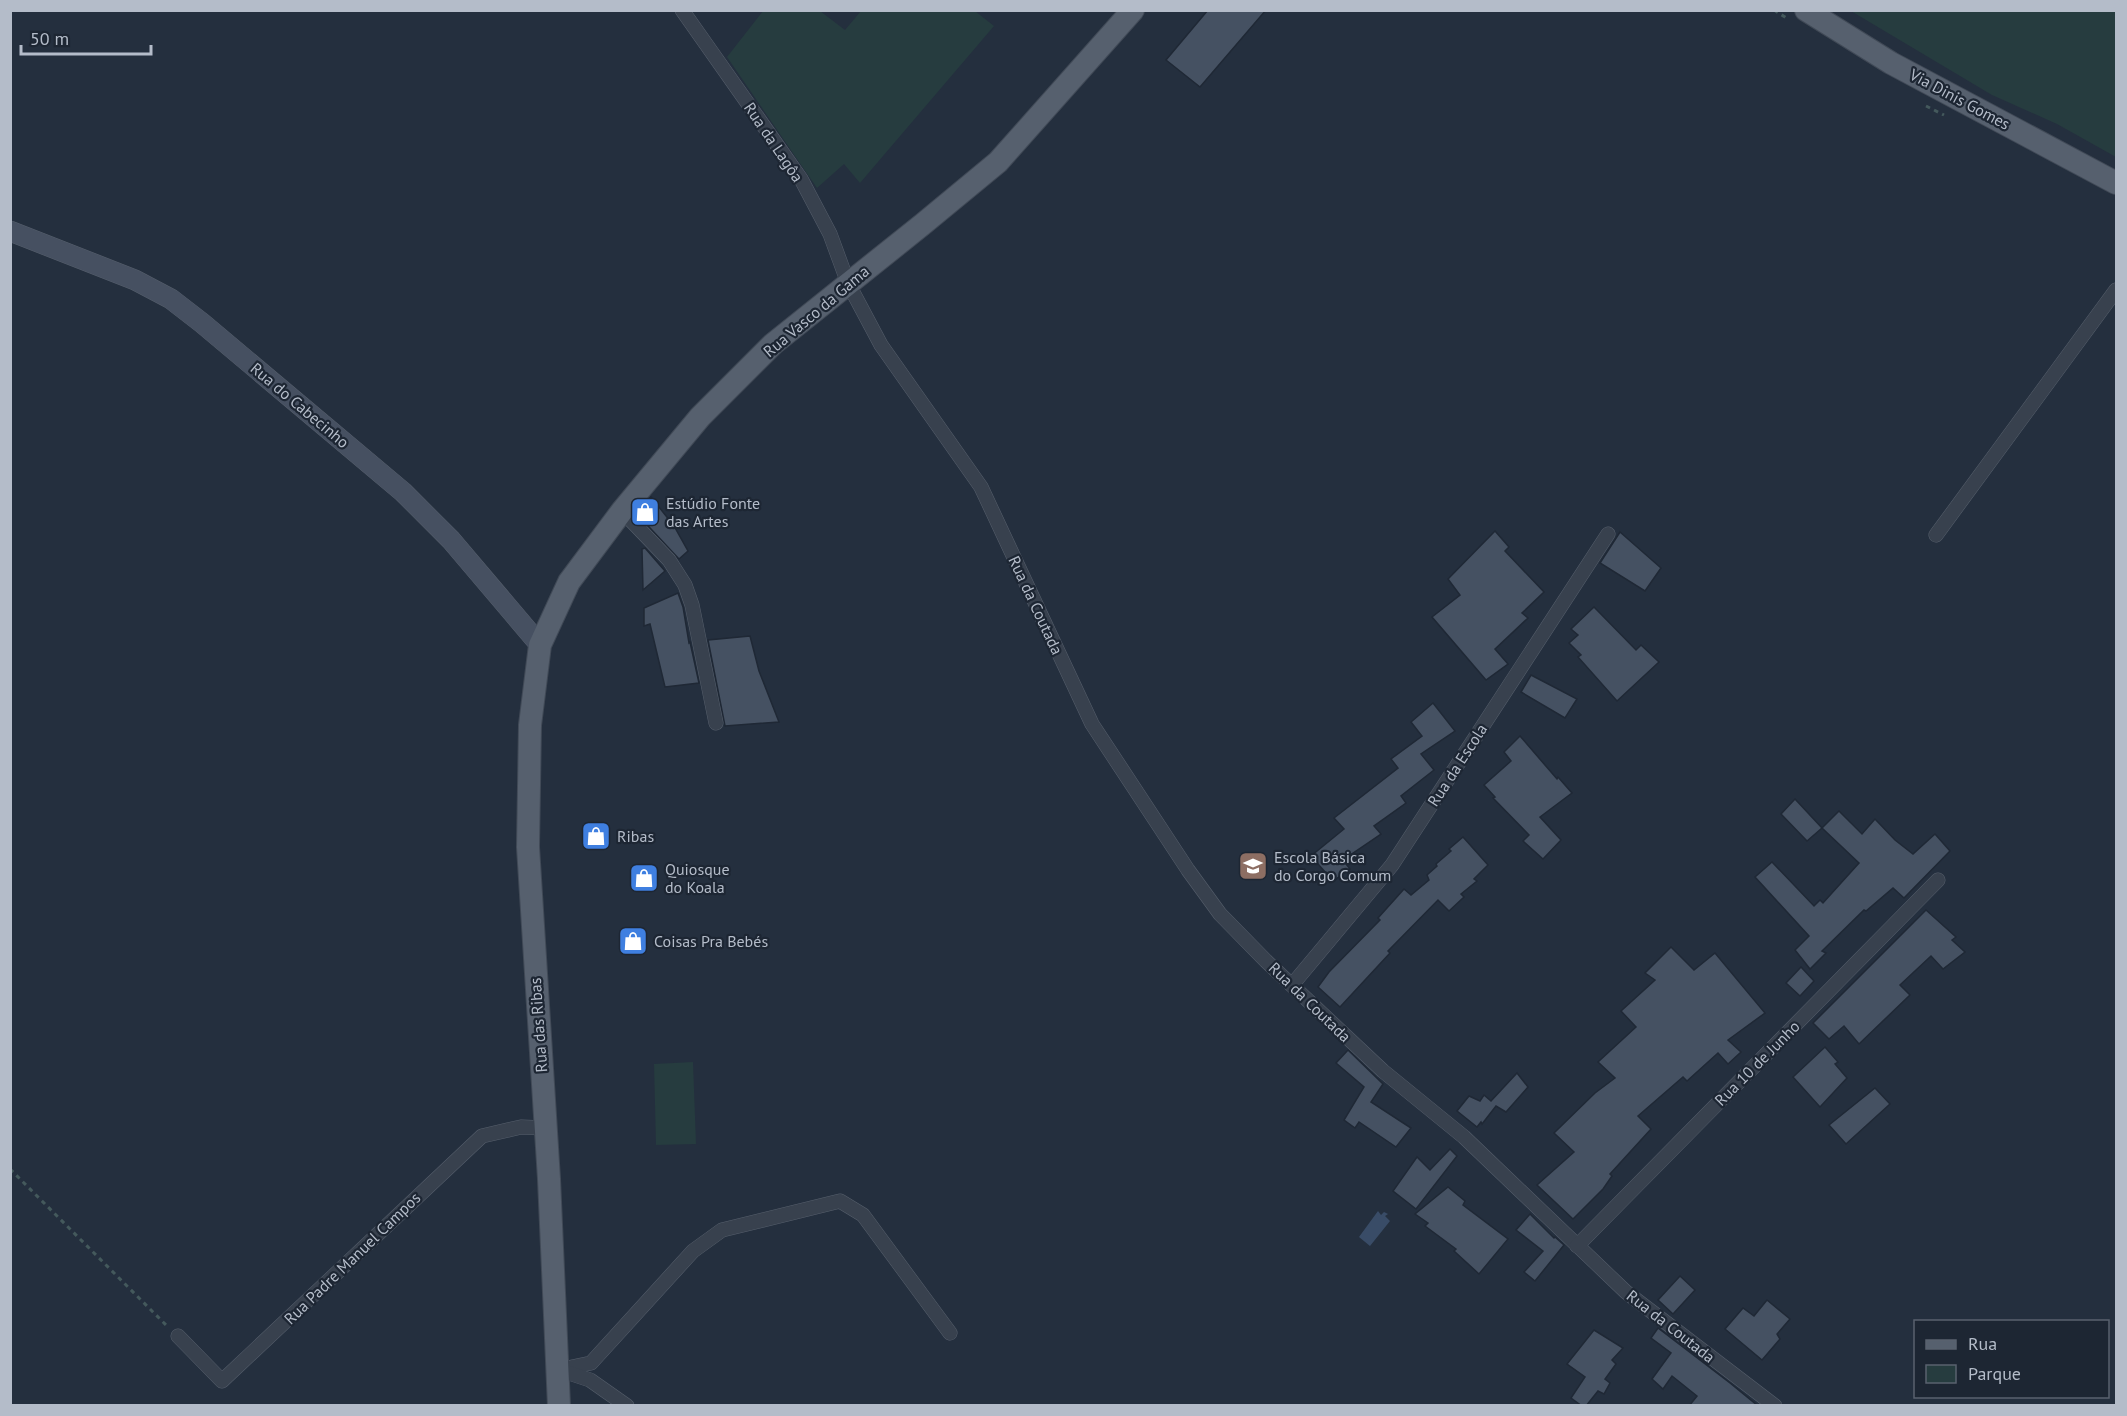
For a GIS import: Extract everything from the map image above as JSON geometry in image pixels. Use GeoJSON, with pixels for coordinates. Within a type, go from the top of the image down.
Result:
{"type":"FeatureCollection","features":[{"type":"Feature","properties":{"kind":"main road","name":"Rua Vasco da Gama"},"geometry":{"type":"LineString","coordinates":[[540,645],[569,582],[622,511],[700,417],[773,344],[998,162],[1133,10]]}},
{"type":"Feature","properties":{"kind":"main road","name":"Via Dinis Gomes"},"geometry":{"type":"LineString","coordinates":[[1806,10],[1891,63],[2116,183]]}},
{"type":"Feature","properties":{"kind":"main road","name":"Rua das Ribas"},"geometry":{"type":"LineString","coordinates":[[540,645],[530,725],[528,847],[559,1406]]}},
{"type":"Feature","properties":{"kind":"street","name":"Rua da Lagôa"},"geometry":{"type":"LineString","coordinates":[[682,10],[801,180],[830,234],[848,283],[881,345],[981,487]]}},
{"type":"Feature","properties":{"kind":"street","name":"Rua do Cabecinho"},"geometry":{"type":"LineString","coordinates":[[10,231],[135,280],[171,299],[202,322],[403,492],[451,540],[540,645]]}},
{"type":"Feature","properties":{"kind":"street"},"geometry":{"type":"LineString","coordinates":[[1936,535],[2116,290]]}},
{"type":"Feature","properties":{"kind":"street","name":"Rua da Coutada"},"geometry":{"type":"LineString","coordinates":[[981,487],[1092,724],[1188,870],[1220,914],[1383,1071],[1464,1137],[1626,1292],[1775,1406]]}},
{"type":"Feature","properties":{"kind":"street"},"geometry":{"type":"LineString","coordinates":[[622,511],[669,560],[684,585],[692,605],[716,723]]}},
{"type":"Feature","properties":{"kind":"street","name":"Rua da Escola"},"geometry":{"type":"LineString","coordinates":[[1292,985],[1392,865],[1608,534]]}},
{"type":"Feature","properties":{"kind":"street","name":"Rua 10 de Junho"},"geometry":{"type":"LineString","coordinates":[[1577,1246],[1938,880]]}},
{"type":"Feature","properties":{"kind":"street","name":"Rua Padre Manuel Campos"},"geometry":{"type":"LineString","coordinates":[[177,1336],[222,1381],[482,1136],[520,1127],[545,1128]]}},
{"type":"Feature","properties":{"kind":"street"},"geometry":{"type":"LineString","coordinates":[[558,1370],[591,1363],[693,1251],[722,1230],[840,1201],[863,1215],[950,1333]]}},
{"type":"Feature","properties":{"kind":"street"},"geometry":{"type":"LineString","coordinates":[[558,1370],[590,1380],[627,1406]]}},
{"type":"Feature","properties":{"kind":"path"},"geometry":{"type":"LineString","coordinates":[[10,1169],[177,1336]]}},
{"type":"Feature","properties":{"kind":"green space"},"geometry":{"type":"Polygon","coordinates":[[[763,11],[820,11],[845,30],[861,11],[975,11],[994,26],[860,183],[844,164],[817,188],[727,57],[763,11]]]}},
{"type":"Feature","properties":{"kind":"green space"},"geometry":{"type":"Polygon","coordinates":[[[1851,11],[2116,11],[2116,157],[2057,124],[1992,95],[1851,11]]]}},
{"type":"Feature","properties":{"kind":"green space"},"geometry":{"type":"Polygon","coordinates":[[[693,1062],[696,1144],[656,1145],[654,1064],[693,1062]]]}},
{"type":"Feature","properties":{"kind":"water"},"geometry":{"type":"Polygon","coordinates":[[[1378,1211],[1381,1215],[1384,1212],[1388,1214],[1385,1216],[1390,1221],[1370,1246],[1359,1237],[1378,1211]]]}},
{"type":"Feature","properties":{"kind":"building"},"geometry":{"type":"Polygon","coordinates":[[[1208,10],[1266,10],[1200,87],[1166,60],[1208,10]]]}},
{"type":"Feature","properties":{"kind":"building"},"geometry":{"type":"Polygon","coordinates":[[[651,497],[674,526],[688,551],[679,559],[637,514],[651,497]]]}},
{"type":"Feature","properties":{"kind":"building"},"geometry":{"type":"Polygon","coordinates":[[[1495,531],[1509,547],[1505,551],[1544,592],[1522,613],[1528,618],[1495,649],[1508,664],[1486,680],[1432,617],[1460,595],[1448,579],[1495,531]]]}},
{"type":"Feature","properties":{"kind":"building"},"geometry":{"type":"Polygon","coordinates":[[[1620,532],[1661,568],[1645,591],[1600,563],[1620,532]]]}},
{"type":"Feature","properties":{"kind":"building"},"geometry":{"type":"Polygon","coordinates":[[[645,548],[665,571],[643,590],[642,549],[645,548]]]}},
{"type":"Feature","properties":{"kind":"building"},"geometry":{"type":"Polygon","coordinates":[[[678,593],[699,683],[665,687],[650,624],[644,626],[644,608],[678,593]]]}},
{"type":"Feature","properties":{"kind":"building"},"geometry":{"type":"Polygon","coordinates":[[[1594,607],[1636,650],[1641,645],[1659,662],[1617,701],[1578,657],[1581,655],[1569,643],[1578,635],[1571,629],[1594,607]]]}},
{"type":"Feature","properties":{"kind":"building"},"geometry":{"type":"Polygon","coordinates":[[[750,636],[759,671],[779,722],[725,726],[708,640],[750,636]]]}},
{"type":"Feature","properties":{"kind":"building"},"geometry":{"type":"Polygon","coordinates":[[[1531,675],[1577,699],[1565,718],[1521,692],[1531,675]]]}},
{"type":"Feature","properties":{"kind":"building"},"geometry":{"type":"Polygon","coordinates":[[[1433,703],[1455,731],[1421,754],[1434,770],[1401,796],[1406,803],[1374,826],[1381,834],[1343,860],[1350,869],[1333,881],[1311,856],[1344,829],[1334,818],[1398,768],[1391,759],[1422,736],[1411,722],[1433,703]]]}},
{"type":"Feature","properties":{"kind":"building"},"geometry":{"type":"Polygon","coordinates":[[[1520,736],[1572,793],[1540,817],[1561,840],[1543,859],[1523,841],[1529,835],[1493,798],[1495,797],[1484,785],[1511,761],[1504,752],[1520,736]]]}},
{"type":"Feature","properties":{"kind":"building"},"geometry":{"type":"Polygon","coordinates":[[[1795,799],[1822,828],[1807,841],[1781,814],[1795,799]]]}},
{"type":"Feature","properties":{"kind":"building"},"geometry":{"type":"Polygon","coordinates":[[[1839,811],[1862,834],[1875,819],[1895,840],[1913,854],[1935,834],[1950,851],[1904,898],[1893,888],[1866,911],[1864,910],[1822,951],[1826,953],[1810,969],[1795,950],[1809,936],[1755,877],[1772,862],[1814,906],[1820,900],[1823,903],[1859,863],[1822,828],[1839,811]]]}},
{"type":"Feature","properties":{"kind":"building"},"geometry":{"type":"Polygon","coordinates":[[[1463,837],[1488,865],[1474,879],[1477,881],[1461,894],[1464,897],[1449,911],[1438,900],[1388,951],[1390,953],[1340,1007],[1318,987],[1329,972],[1380,920],[1378,918],[1404,889],[1411,895],[1429,880],[1427,875],[1451,851],[1449,849],[1463,837]]]}},
{"type":"Feature","properties":{"kind":"building"},"geometry":{"type":"Polygon","coordinates":[[[1926,910],[1956,937],[1952,940],[1965,952],[1943,969],[1931,956],[1900,985],[1910,995],[1859,1044],[1844,1026],[1829,1039],[1813,1023],[1926,910]]]}},
{"type":"Feature","properties":{"kind":"building"},"geometry":{"type":"Polygon","coordinates":[[[1671,947],[1694,970],[1715,953],[1765,1013],[1728,1040],[1741,1052],[1728,1064],[1718,1053],[1687,1081],[1683,1077],[1638,1116],[1651,1129],[1610,1174],[1612,1176],[1603,1189],[1573,1219],[1537,1185],[1574,1152],[1554,1133],[1595,1093],[1615,1078],[1598,1062],[1636,1027],[1621,1011],[1655,980],[1645,973],[1671,947]]]}},
{"type":"Feature","properties":{"kind":"building"},"geometry":{"type":"Polygon","coordinates":[[[1801,967],[1814,981],[1800,996],[1786,983],[1801,967]]]}},
{"type":"Feature","properties":{"kind":"building"},"geometry":{"type":"Polygon","coordinates":[[[1825,1047],[1838,1062],[1835,1064],[1847,1078],[1820,1107],[1793,1077],[1825,1047]]]}},
{"type":"Feature","properties":{"kind":"building"},"geometry":{"type":"Polygon","coordinates":[[[1348,1050],[1383,1084],[1371,1102],[1411,1128],[1396,1147],[1359,1122],[1355,1128],[1344,1120],[1364,1087],[1336,1063],[1348,1050]]]}},
{"type":"Feature","properties":{"kind":"building"},"geometry":{"type":"Polygon","coordinates":[[[1517,1073],[1528,1087],[1506,1112],[1496,1106],[1477,1127],[1457,1111],[1469,1096],[1480,1101],[1484,1095],[1491,1101],[1517,1073]]]}},
{"type":"Feature","properties":{"kind":"building"},"geometry":{"type":"Polygon","coordinates":[[[1875,1088],[1890,1104],[1846,1144],[1829,1125],[1875,1088]]]}},
{"type":"Feature","properties":{"kind":"building"},"geometry":{"type":"Polygon","coordinates":[[[1450,1149],[1457,1156],[1416,1209],[1393,1191],[1417,1157],[1430,1170],[1450,1149]]]}},
{"type":"Feature","properties":{"kind":"building"},"geometry":{"type":"Polygon","coordinates":[[[1448,1187],[1465,1201],[1463,1205],[1508,1239],[1479,1274],[1454,1251],[1456,1249],[1425,1226],[1428,1223],[1415,1214],[1448,1187]]]}},
{"type":"Feature","properties":{"kind":"building"},"geometry":{"type":"Polygon","coordinates":[[[1530,1214],[1564,1245],[1535,1281],[1524,1272],[1543,1251],[1516,1230],[1530,1214]]]}},
{"type":"Feature","properties":{"kind":"building"},"geometry":{"type":"Polygon","coordinates":[[[1680,1276],[1695,1290],[1673,1314],[1658,1300],[1680,1276]]]}},
{"type":"Feature","properties":{"kind":"building"},"geometry":{"type":"Polygon","coordinates":[[[1767,1300],[1790,1319],[1777,1334],[1780,1339],[1762,1360],[1725,1329],[1743,1308],[1754,1316],[1767,1300]]]}},
{"type":"Feature","properties":{"kind":"building"},"geometry":{"type":"Polygon","coordinates":[[[1658,1328],[1758,1406],[1689,1406],[1697,1396],[1672,1376],[1663,1389],[1652,1379],[1671,1353],[1651,1338],[1658,1328]]]}},
{"type":"Feature","properties":{"kind":"building"},"geometry":{"type":"Polygon","coordinates":[[[1594,1330],[1623,1348],[1612,1360],[1616,1364],[1605,1379],[1610,1383],[1604,1394],[1598,1391],[1586,1406],[1582,1406],[1571,1398],[1585,1377],[1567,1364],[1594,1330]]]}},
{"type":"Feature","properties":{"kind":"place","name":"Estúdio Fonte das Artes"},"geometry":{"type":"Point","coordinates":[645,512]}},
{"type":"Feature","properties":{"kind":"place","name":"Ribas"},"geometry":{"type":"Point","coordinates":[596,836]}},
{"type":"Feature","properties":{"kind":"place","name":"Escola Básica do Corgo Comum"},"geometry":{"type":"Point","coordinates":[1253,866]}},
{"type":"Feature","properties":{"kind":"place","name":"Quiosque do Koala"},"geometry":{"type":"Point","coordinates":[644,878]}},
{"type":"Feature","properties":{"kind":"place","name":"Coisas Pra Bebés"},"geometry":{"type":"Point","coordinates":[633,941]}}]}
